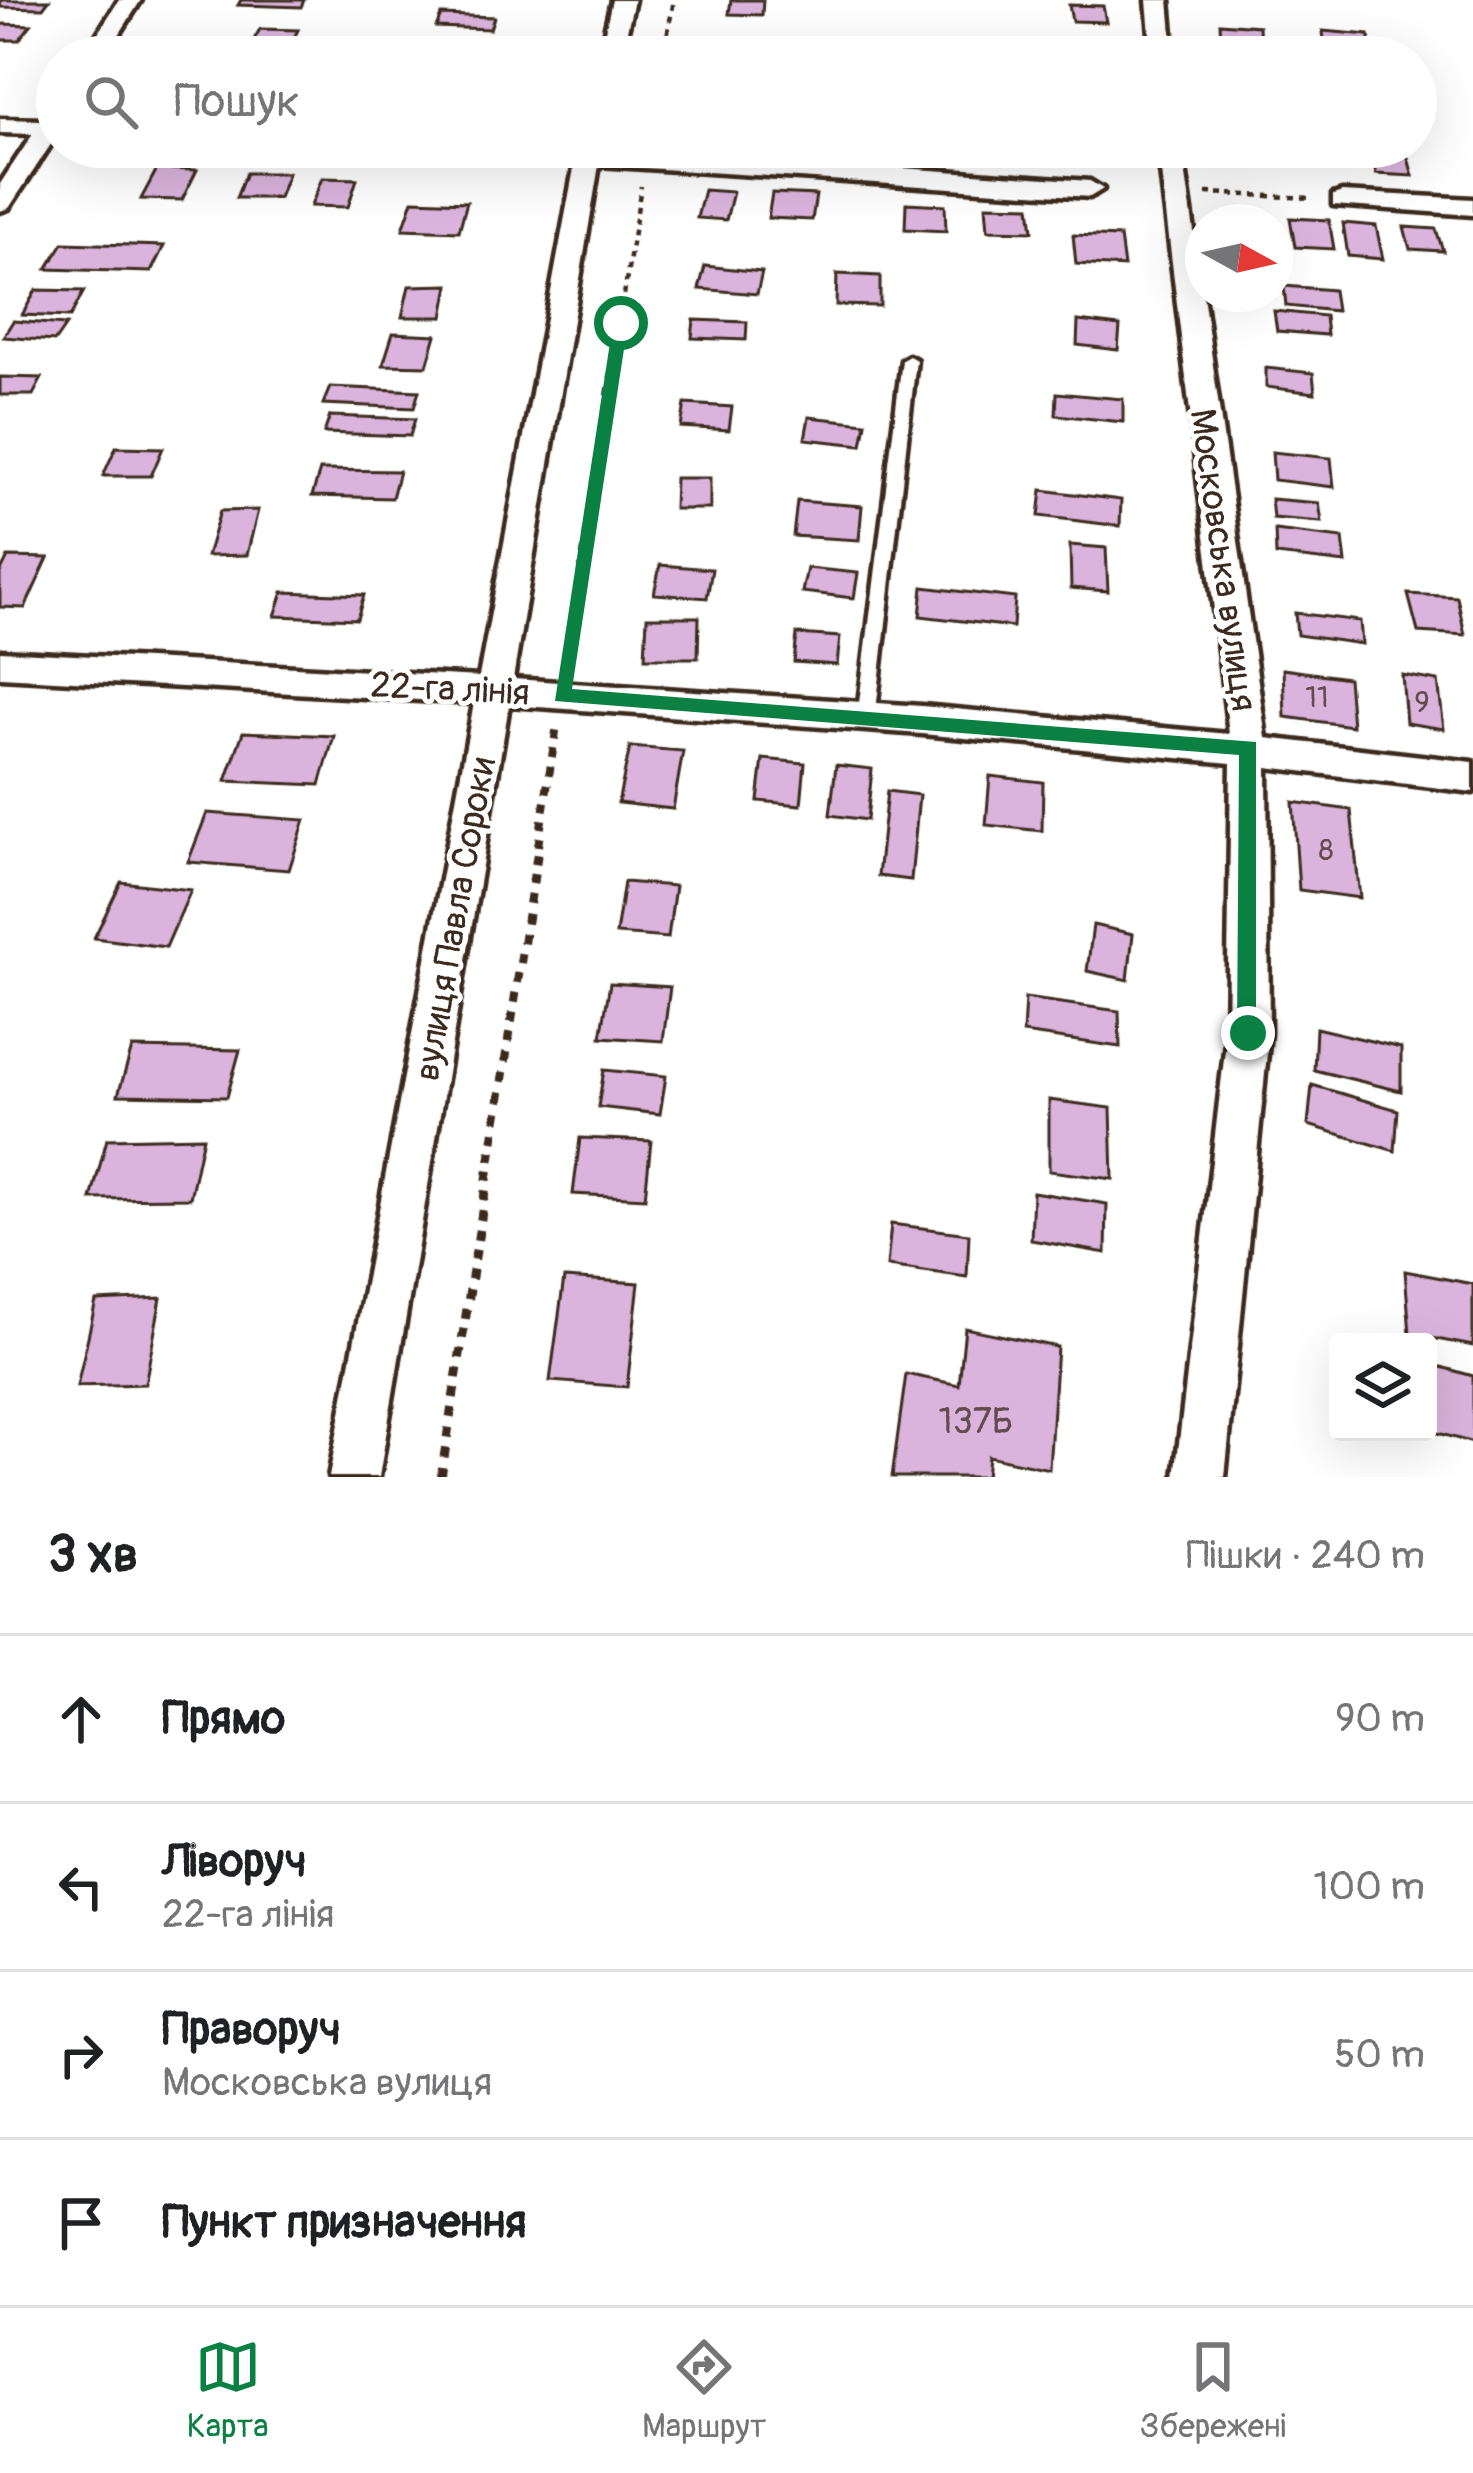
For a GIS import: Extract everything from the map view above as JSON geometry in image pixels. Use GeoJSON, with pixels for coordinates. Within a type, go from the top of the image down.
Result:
{"type":"FeatureCollection","features":[{"type":"Feature","properties":{"kind":"street"},"geometry":{"type":"LineString","coordinates":[[107,36],[130,0]]}},
{"type":"Feature","properties":{"kind":"street"},"geometry":{"type":"LineString","coordinates":[[615,36],[623,0]]}},
{"type":"Feature","properties":{"kind":"street"},"geometry":{"type":"LineString","coordinates":[[1158,0],[1161,36]]}},
{"type":"Feature","properties":{"kind":"street"},"geometry":{"type":"LineString","coordinates":[[0,125],[36,124]]}},
{"type":"Feature","properties":{"kind":"street"},"geometry":{"type":"LineString","coordinates":[[0,203],[36,151]]}},
{"type":"Feature","properties":{"kind":"street","name":"вулиця Павла Сороки"},"geometry":{"type":"LineString","coordinates":[[354,1477],[587,168]]}},
{"type":"Feature","properties":{"kind":"street"},"geometry":{"type":"LineString","coordinates":[[778,168],[1090,189]]}},
{"type":"Feature","properties":{"kind":"street","name":"Московська вулиця"},"geometry":{"type":"LineString","coordinates":[[1173,168],[1249,748],[1248,1033],[1200,1477]]}},
{"type":"Feature","properties":{"kind":"street"},"geometry":{"type":"LineString","coordinates":[[1342,200],[1473,208]]}},
{"type":"Feature","properties":{"kind":"street","name":"22-га лінія"},"geometry":{"type":"LineString","coordinates":[[0,664],[496,691],[866,718],[1249,748],[1473,778]]}},
{"type":"Feature","properties":{"kind":"lane"},"geometry":{"type":"LineString","coordinates":[[866,718],[909,360]]}},
{"type":"Feature","properties":{"kind":"path"},"geometry":{"type":"LineString","coordinates":[[667,36],[674,0]]}},
{"type":"Feature","properties":{"kind":"path"},"geometry":{"type":"LineString","coordinates":[[440,1477],[644,168]]}},
{"type":"Feature","properties":{"kind":"path"},"geometry":{"type":"LineString","coordinates":[[1239,195],[1342,200]]}},
{"type":"Feature","properties":{"kind":"building"},"geometry":{"type":"Polygon","coordinates":[[[1,0],[49,0],[43,8],[0,7],[1,0]]]}},
{"type":"Feature","properties":{"kind":"building"},"geometry":{"type":"Polygon","coordinates":[[[241,0],[304,0],[301,7],[238,5],[241,0]]]}},
{"type":"Feature","properties":{"kind":"building"},"geometry":{"type":"Polygon","coordinates":[[[731,0],[763,0],[762,15],[729,14],[731,0]]]}},
{"type":"Feature","properties":{"kind":"building"},"geometry":{"type":"Polygon","coordinates":[[[1069,5],[1103,6],[1106,22],[1072,21],[1069,5]]]}},
{"type":"Feature","properties":{"kind":"building"},"geometry":{"type":"Polygon","coordinates":[[[441,15],[494,17],[490,29],[436,27],[441,15]]]}},
{"type":"Feature","properties":{"kind":"building"},"geometry":{"type":"Polygon","coordinates":[[[1220,23],[1259,26],[1260,36],[1221,36],[1220,23]]]}},
{"type":"Feature","properties":{"kind":"building"},"geometry":{"type":"Polygon","coordinates":[[[0,24],[31,25],[19,40],[0,40],[0,24]]]}},
{"type":"Feature","properties":{"kind":"building"},"geometry":{"type":"Polygon","coordinates":[[[260,29],[298,30],[295,36],[256,36],[260,29]]]}},
{"type":"Feature","properties":{"kind":"building"},"geometry":{"type":"Polygon","coordinates":[[[1323,31],[1369,36],[1324,36],[1323,31]]]}},
{"type":"Feature","properties":{"kind":"building"},"geometry":{"type":"Polygon","coordinates":[[[1375,168],[1411,168],[1413,176],[1376,174],[1375,168]]]}},
{"type":"Feature","properties":{"kind":"building"},"geometry":{"type":"Polygon","coordinates":[[[157,169],[197,170],[182,200],[141,199],[157,169]]]}},
{"type":"Feature","properties":{"kind":"building"},"geometry":{"type":"Polygon","coordinates":[[[246,173],[288,173],[279,198],[236,198],[246,173]]]}},
{"type":"Feature","properties":{"kind":"building"},"geometry":{"type":"Polygon","coordinates":[[[322,178],[357,179],[348,207],[311,206],[322,178]]]}},
{"type":"Feature","properties":{"kind":"building"},"geometry":{"type":"Polygon","coordinates":[[[704,190],[733,192],[726,220],[697,218],[704,190]]]}},
{"type":"Feature","properties":{"kind":"building"},"geometry":{"type":"Polygon","coordinates":[[[772,193],[816,195],[812,220],[768,218],[772,193]]]}},
{"type":"Feature","properties":{"kind":"building"},"geometry":{"type":"Polygon","coordinates":[[[413,200],[467,202],[459,231],[403,229],[413,200]]]}},
{"type":"Feature","properties":{"kind":"building"},"geometry":{"type":"Polygon","coordinates":[[[906,203],[945,205],[946,231],[905,229],[906,203]]]}},
{"type":"Feature","properties":{"kind":"building"},"geometry":{"type":"Polygon","coordinates":[[[986,205],[1030,206],[1033,231],[988,230],[986,205]]]}},
{"type":"Feature","properties":{"kind":"building"},"geometry":{"type":"Polygon","coordinates":[[[1293,218],[1329,220],[1334,249],[1295,247],[1293,218]]]}},
{"type":"Feature","properties":{"kind":"building"},"geometry":{"type":"Polygon","coordinates":[[[1343,223],[1376,226],[1383,259],[1348,256],[1343,223]]]}},
{"type":"Feature","properties":{"kind":"building"},"geometry":{"type":"Polygon","coordinates":[[[1404,227],[1436,229],[1443,251],[1410,249],[1404,227]]]}},
{"type":"Feature","properties":{"kind":"building"},"geometry":{"type":"Polygon","coordinates":[[[1073,235],[1120,237],[1124,267],[1076,264],[1073,235]]]}},
{"type":"Feature","properties":{"kind":"building"},"geometry":{"type":"Polygon","coordinates":[[[63,243],[164,246],[151,272],[47,269],[63,243]]]}},
{"type":"Feature","properties":{"kind":"building"},"geometry":{"type":"Polygon","coordinates":[[[705,266],[762,272],[757,294],[699,289],[705,266]]]}},
{"type":"Feature","properties":{"kind":"building"},"geometry":{"type":"Polygon","coordinates":[[[837,274],[880,276],[880,306],[836,305],[837,274]]]}},
{"type":"Feature","properties":{"kind":"building"},"geometry":{"type":"Polygon","coordinates":[[[449,285],[443,317],[402,317],[409,286],[449,285]]]}},
{"type":"Feature","properties":{"kind":"building"},"geometry":{"type":"Polygon","coordinates":[[[1293,287],[1333,290],[1336,311],[1293,307],[1293,287]]]}},
{"type":"Feature","properties":{"kind":"building"},"geometry":{"type":"Polygon","coordinates":[[[36,290],[84,291],[70,317],[22,315],[36,290]]]}},
{"type":"Feature","properties":{"kind":"building"},"geometry":{"type":"Polygon","coordinates":[[[1274,312],[1325,316],[1327,335],[1277,331],[1274,312]]]}},
{"type":"Feature","properties":{"kind":"building"},"geometry":{"type":"Polygon","coordinates":[[[694,320],[747,322],[746,340],[692,338],[694,320]]]}},
{"type":"Feature","properties":{"kind":"building"},"geometry":{"type":"Polygon","coordinates":[[[13,321],[66,325],[55,341],[3,337],[13,321]]]}},
{"type":"Feature","properties":{"kind":"building"},"geometry":{"type":"Polygon","coordinates":[[[1078,321],[1120,326],[1118,350],[1077,345],[1078,321]]]}},
{"type":"Feature","properties":{"kind":"building"},"geometry":{"type":"Polygon","coordinates":[[[393,333],[436,335],[427,366],[383,365],[393,333]]]}},
{"type":"Feature","properties":{"kind":"building"},"geometry":{"type":"Polygon","coordinates":[[[1266,368],[1313,373],[1315,393],[1266,387],[1266,368]]]}},
{"type":"Feature","properties":{"kind":"building"},"geometry":{"type":"Polygon","coordinates":[[[0,377],[42,378],[33,395],[0,395],[0,377]]]}},
{"type":"Feature","properties":{"kind":"building"},"geometry":{"type":"Polygon","coordinates":[[[330,387],[419,391],[414,408],[323,404],[330,387]]]}},
{"type":"Feature","properties":{"kind":"building"},"geometry":{"type":"Polygon","coordinates":[[[1057,393],[1123,399],[1123,422],[1056,415],[1057,393]]]}},
{"type":"Feature","properties":{"kind":"building"},"geometry":{"type":"Polygon","coordinates":[[[685,404],[732,407],[729,430],[681,427],[685,404]]]}},
{"type":"Feature","properties":{"kind":"building"},"geometry":{"type":"Polygon","coordinates":[[[330,416],[415,419],[410,436],[324,433],[330,416]]]}},
{"type":"Feature","properties":{"kind":"building"},"geometry":{"type":"Polygon","coordinates":[[[809,417],[866,423],[862,445],[805,439],[809,417]]]}},
{"type":"Feature","properties":{"kind":"building"},"geometry":{"type":"Polygon","coordinates":[[[116,447],[163,448],[151,476],[103,476],[116,447]]]}},
{"type":"Feature","properties":{"kind":"building"},"geometry":{"type":"Polygon","coordinates":[[[1272,452],[1331,458],[1334,487],[1274,480],[1272,452]]]}},
{"type":"Feature","properties":{"kind":"building"},"geometry":{"type":"Polygon","coordinates":[[[320,470],[399,471],[392,498],[312,496],[320,470]]]}},
{"type":"Feature","properties":{"kind":"building"},"geometry":{"type":"Polygon","coordinates":[[[675,478],[710,478],[710,509],[674,509],[675,478]]]}},
{"type":"Feature","properties":{"kind":"building"},"geometry":{"type":"Polygon","coordinates":[[[1042,490],[1121,500],[1120,526],[1039,516],[1042,490]]]}},
{"type":"Feature","properties":{"kind":"building"},"geometry":{"type":"Polygon","coordinates":[[[1271,499],[1319,503],[1322,522],[1273,518],[1271,499]]]}},
{"type":"Feature","properties":{"kind":"building"},"geometry":{"type":"Polygon","coordinates":[[[797,501],[862,506],[859,540],[793,536],[797,501]]]}},
{"type":"Feature","properties":{"kind":"building"},"geometry":{"type":"Polygon","coordinates":[[[258,510],[247,555],[207,556],[220,511],[258,510]]]}},
{"type":"Feature","properties":{"kind":"building"},"geometry":{"type":"Polygon","coordinates":[[[1275,530],[1343,538],[1346,563],[1276,555],[1275,530]]]}},
{"type":"Feature","properties":{"kind":"building"},"geometry":{"type":"Polygon","coordinates":[[[1070,545],[1106,548],[1108,591],[1071,588],[1070,545]]]}},
{"type":"Feature","properties":{"kind":"building"},"geometry":{"type":"Polygon","coordinates":[[[8,557],[48,558],[25,608],[0,607],[0,573],[8,557]]]}},
{"type":"Feature","properties":{"kind":"building"},"geometry":{"type":"Polygon","coordinates":[[[660,565],[712,569],[707,598],[654,594],[660,565]]]}},
{"type":"Feature","properties":{"kind":"building"},"geometry":{"type":"Polygon","coordinates":[[[807,568],[858,573],[854,598],[802,592],[807,568]]]}},
{"type":"Feature","properties":{"kind":"building"},"geometry":{"type":"Polygon","coordinates":[[[923,587],[1015,598],[1013,627],[920,616],[923,587]]]}},
{"type":"Feature","properties":{"kind":"building"},"geometry":{"type":"Polygon","coordinates":[[[283,592],[364,595],[357,619],[275,616],[283,592]]]}},
{"type":"Feature","properties":{"kind":"building"},"geometry":{"type":"Polygon","coordinates":[[[1408,594],[1457,597],[1465,635],[1418,632],[1408,594]]]}},
{"type":"Feature","properties":{"kind":"building"},"geometry":{"type":"Polygon","coordinates":[[[1295,613],[1360,621],[1362,644],[1297,635],[1295,613]]]}},
{"type":"Feature","properties":{"kind":"building"},"geometry":{"type":"Polygon","coordinates":[[[647,617],[699,617],[698,658],[645,658],[647,617]]]}},
{"type":"Feature","properties":{"kind":"building"},"geometry":{"type":"Polygon","coordinates":[[[797,634],[840,637],[837,665],[794,662],[797,634]]]}},
{"type":"Feature","properties":{"kind":"building"},"geometry":{"type":"Polygon","coordinates":[[[1283,669],[1348,678],[1352,726],[1285,717],[1283,669]]]}},
{"type":"Feature","properties":{"kind":"building"},"geometry":{"type":"Polygon","coordinates":[[[1402,675],[1438,681],[1444,729],[1406,723],[1402,675]]]}},
{"type":"Feature","properties":{"kind":"building"},"geometry":{"type":"Polygon","coordinates":[[[243,732],[334,736],[320,785],[226,781],[243,732]]]}},
{"type":"Feature","properties":{"kind":"building"},"geometry":{"type":"Polygon","coordinates":[[[630,747],[683,751],[673,809],[618,803],[630,747]]]}},
{"type":"Feature","properties":{"kind":"building"},"geometry":{"type":"Polygon","coordinates":[[[763,759],[805,763],[801,805],[758,801],[763,759]]]}},
{"type":"Feature","properties":{"kind":"building"},"geometry":{"type":"Polygon","coordinates":[[[836,765],[872,769],[867,820],[830,815],[836,765]]]}},
{"type":"Feature","properties":{"kind":"building"},"geometry":{"type":"Polygon","coordinates":[[[990,776],[1043,782],[1042,831],[986,825],[990,776]]]}},
{"type":"Feature","properties":{"kind":"building"},"geometry":{"type":"Polygon","coordinates":[[[887,791],[919,795],[911,880],[878,876],[887,791]]]}},
{"type":"Feature","properties":{"kind":"building"},"geometry":{"type":"Polygon","coordinates":[[[1293,802],[1351,810],[1360,898],[1299,890],[1293,802]]]}},
{"type":"Feature","properties":{"kind":"building"},"geometry":{"type":"Polygon","coordinates":[[[207,813],[305,820],[289,870],[188,862],[207,813]]]}},
{"type":"Feature","properties":{"kind":"building"},"geometry":{"type":"Polygon","coordinates":[[[121,882],[191,890],[166,947],[94,938],[121,882]]]}},
{"type":"Feature","properties":{"kind":"building"},"geometry":{"type":"Polygon","coordinates":[[[624,882],[675,886],[668,938],[616,934],[624,882]]]}},
{"type":"Feature","properties":{"kind":"building"},"geometry":{"type":"Polygon","coordinates":[[[1093,925],[1133,934],[1128,980],[1087,971],[1093,925]]]}},
{"type":"Feature","properties":{"kind":"building"},"geometry":{"type":"Polygon","coordinates":[[[610,983],[670,987],[663,1041],[601,1037],[610,983]]]}},
{"type":"Feature","properties":{"kind":"building"},"geometry":{"type":"Polygon","coordinates":[[[1025,998],[1119,1011],[1120,1047],[1023,1033],[1025,998]]]}},
{"type":"Feature","properties":{"kind":"building"},"geometry":{"type":"Polygon","coordinates":[[[1316,1028],[1401,1048],[1401,1091],[1314,1070],[1316,1028]]]}},
{"type":"Feature","properties":{"kind":"building"},"geometry":{"type":"Polygon","coordinates":[[[132,1048],[240,1050],[227,1097],[118,1095],[132,1048]]]}},
{"type":"Feature","properties":{"kind":"building"},"geometry":{"type":"Polygon","coordinates":[[[604,1070],[666,1076],[660,1114],[598,1107],[604,1070]]]}},
{"type":"Feature","properties":{"kind":"building"},"geometry":{"type":"Polygon","coordinates":[[[1312,1085],[1398,1110],[1395,1151],[1308,1125],[1312,1085]]]}},
{"type":"Feature","properties":{"kind":"building"},"geometry":{"type":"Polygon","coordinates":[[[1049,1100],[1111,1108],[1113,1179],[1049,1171],[1049,1100]]]}},
{"type":"Feature","properties":{"kind":"building"},"geometry":{"type":"Polygon","coordinates":[[[203,1137],[190,1198],[91,1199],[107,1139],[203,1137]]]}},
{"type":"Feature","properties":{"kind":"building"},"geometry":{"type":"Polygon","coordinates":[[[580,1138],[651,1141],[645,1198],[573,1194],[580,1138]]]}},
{"type":"Feature","properties":{"kind":"building"},"geometry":{"type":"Polygon","coordinates":[[[1033,1192],[1107,1204],[1106,1253],[1031,1240],[1033,1192]]]}},
{"type":"Feature","properties":{"kind":"building"},"geometry":{"type":"Polygon","coordinates":[[[891,1224],[969,1234],[967,1277],[887,1266],[891,1224]]]}},
{"type":"Feature","properties":{"kind":"building"},"geometry":{"type":"Polygon","coordinates":[[[1405,1271],[1473,1284],[1473,1346],[1437,1339],[1437,1333],[1410,1333],[1405,1271]]]}},
{"type":"Feature","properties":{"kind":"building"},"geometry":{"type":"Polygon","coordinates":[[[564,1278],[639,1283],[627,1387],[550,1381],[564,1278]]]}},
{"type":"Feature","properties":{"kind":"building"},"geometry":{"type":"Polygon","coordinates":[[[161,1298],[145,1384],[77,1386],[96,1301],[161,1298]]]}},
{"type":"Feature","properties":{"kind":"building"},"geometry":{"type":"Polygon","coordinates":[[[965,1328],[1057,1347],[1049,1469],[988,1456],[986,1477],[892,1477],[906,1374],[959,1385],[965,1328]]]}},
{"type":"Feature","properties":{"kind":"building"},"geometry":{"type":"Polygon","coordinates":[[[1437,1366],[1473,1376],[1473,1443],[1437,1433],[1437,1366]]]}},
{"type":"Feature","properties":{"kind":"route"},"geometry":{"type":"LineString","coordinates":[[621,323],[562,696],[1249,748],[1248,1033]]}}]}
